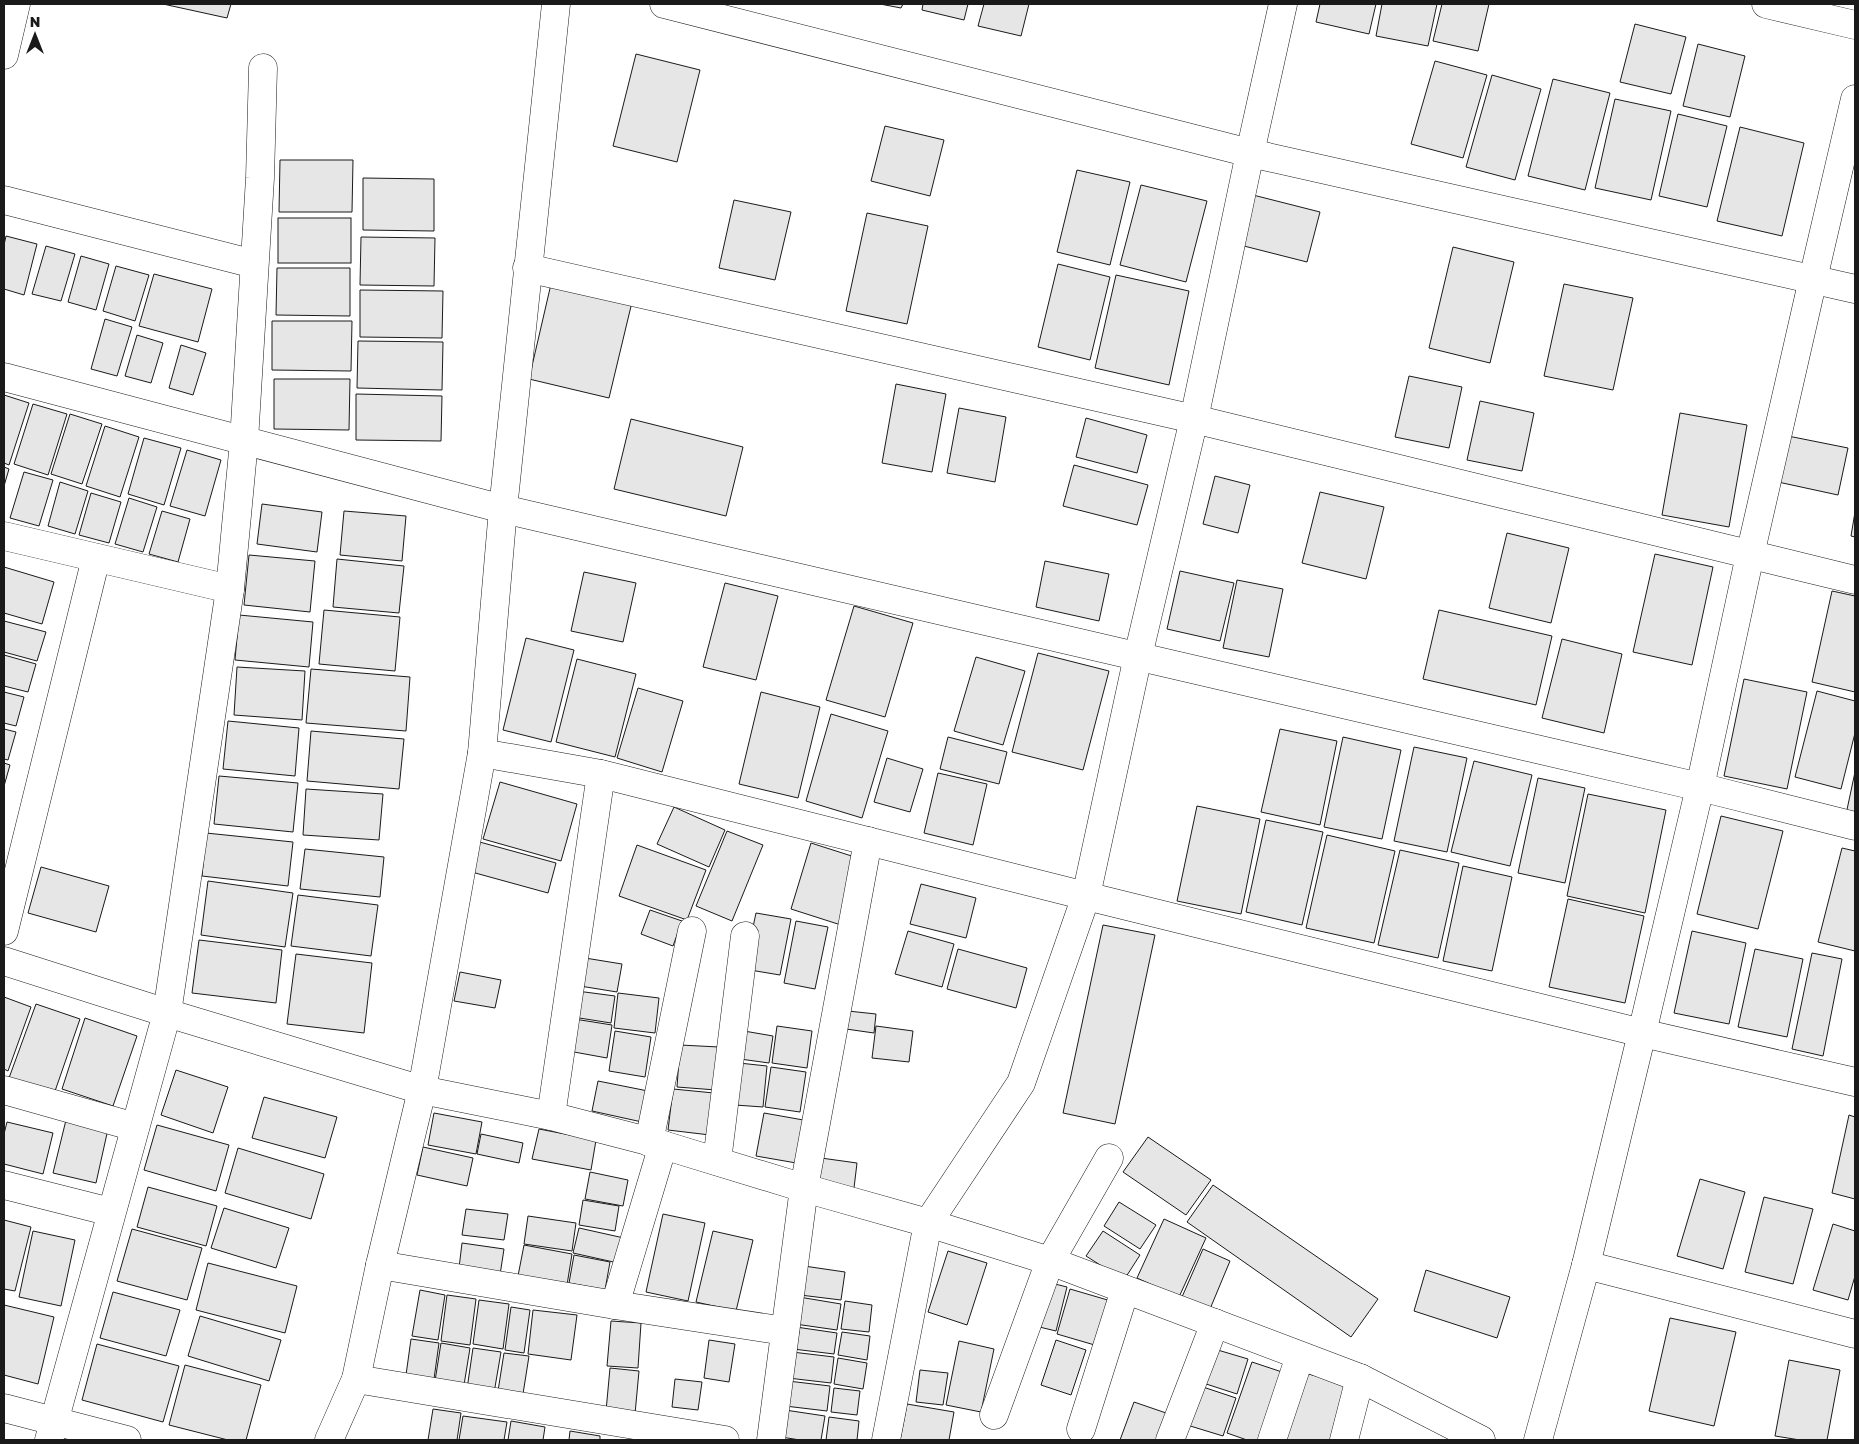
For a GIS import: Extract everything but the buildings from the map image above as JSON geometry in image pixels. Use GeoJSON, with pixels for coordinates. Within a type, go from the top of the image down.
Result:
{"type":"FeatureCollection","features":[{"type":"Feature","properties":{"kind":"street"},"geometry":{"type":"LineString","coordinates":[[4,55],[16,4]]}},
{"type":"Feature","properties":{"kind":"street"},"geometry":{"type":"LineString","coordinates":[[329,1440],[356,1379],[380,1265],[422,1090],[482,753],[503,509],[556,4]]}},
{"type":"Feature","properties":{"kind":"street"},"geometry":{"type":"LineString","coordinates":[[664,4],[1250,153],[1855,289]]}},
{"type":"Feature","properties":{"kind":"street"},"geometry":{"type":"LineString","coordinates":[[886,1440],[928,1223],[1021,1083],[1086,896],[1138,656],[1194,419],[1283,4]]}},
{"type":"Feature","properties":{"kind":"street"},"geometry":{"type":"LineString","coordinates":[[1766,4],[1855,25]]}},
{"type":"Feature","properties":{"kind":"street"},"geometry":{"type":"LineString","coordinates":[[51,1431],[168,1013],[230,589],[244,441],[260,178],[263,68]]}},
{"type":"Feature","properties":{"kind":"street"},"geometry":{"type":"LineString","coordinates":[[1538,1440],[1586,1265],[1700,787],[1750,555],[1855,99]]}},
{"type":"Feature","properties":{"kind":"street"},"geometry":{"type":"LineString","coordinates":[[4,200],[254,264]]}},
{"type":"Feature","properties":{"kind":"street"},"geometry":{"type":"LineString","coordinates":[[527,268],[1194,419],[1855,580]]}},
{"type":"Feature","properties":{"kind":"street"},"geometry":{"type":"LineString","coordinates":[[4,377],[503,509],[1700,787],[1855,826]]}},
{"type":"Feature","properties":{"kind":"street"},"geometry":{"type":"LineString","coordinates":[[4,536],[230,589]]}},
{"type":"Feature","properties":{"kind":"street"},"geometry":{"type":"LineString","coordinates":[[4,931],[96,558]]}},
{"type":"Feature","properties":{"kind":"street"},"geometry":{"type":"LineString","coordinates":[[482,753],[601,774],[1086,896],[1855,1082]]}},
{"type":"Feature","properties":{"kind":"street"},"geometry":{"type":"LineString","coordinates":[[551,1116],[601,774]]}},
{"type":"Feature","properties":{"kind":"street"},"geometry":{"type":"LineString","coordinates":[[771,1440],[804,1188],[868,841]]}},
{"type":"Feature","properties":{"kind":"street"},"geometry":{"type":"LineString","coordinates":[[615,1305],[656,1143],[692,931]]}},
{"type":"Feature","properties":{"kind":"street"},"geometry":{"type":"LineString","coordinates":[[717,1162],[744,936]]}},
{"type":"Feature","properties":{"kind":"street"},"geometry":{"type":"LineString","coordinates":[[4,961],[422,1090],[551,1116],[656,1143],[1050,1261],[1360,1378],[1481,1440]]}},
{"type":"Feature","properties":{"kind":"street"},"geometry":{"type":"LineString","coordinates":[[4,1090],[135,1127]]}},
{"type":"Feature","properties":{"kind":"street"},"geometry":{"type":"LineString","coordinates":[[994,1415],[1050,1261],[1109,1158]]}},
{"type":"Feature","properties":{"kind":"street"},"geometry":{"type":"LineString","coordinates":[[4,1185],[111,1212]]}},
{"type":"Feature","properties":{"kind":"street"},"geometry":{"type":"LineString","coordinates":[[380,1265],[615,1305],[784,1331]]}},
{"type":"Feature","properties":{"kind":"street"},"geometry":{"type":"LineString","coordinates":[[1586,1265],[1855,1334]]}},
{"type":"Feature","properties":{"kind":"street"},"geometry":{"type":"LineString","coordinates":[[1081,1429],[1125,1290]]}},
{"type":"Feature","properties":{"kind":"street"},"geometry":{"type":"LineString","coordinates":[[1170,1440],[1215,1323]]}},
{"type":"Feature","properties":{"kind":"street"},"geometry":{"type":"LineString","coordinates":[[1272,1440],[1300,1356]]}},
{"type":"Feature","properties":{"kind":"street"},"geometry":{"type":"LineString","coordinates":[[1344,1440],[1360,1378]]}},
{"type":"Feature","properties":{"kind":"street"},"geometry":{"type":"LineString","coordinates":[[356,1379],[725,1440]]}},
{"type":"Feature","properties":{"kind":"street"},"geometry":{"type":"LineString","coordinates":[[4,1408],[51,1431],[127,1440]]}}]}
